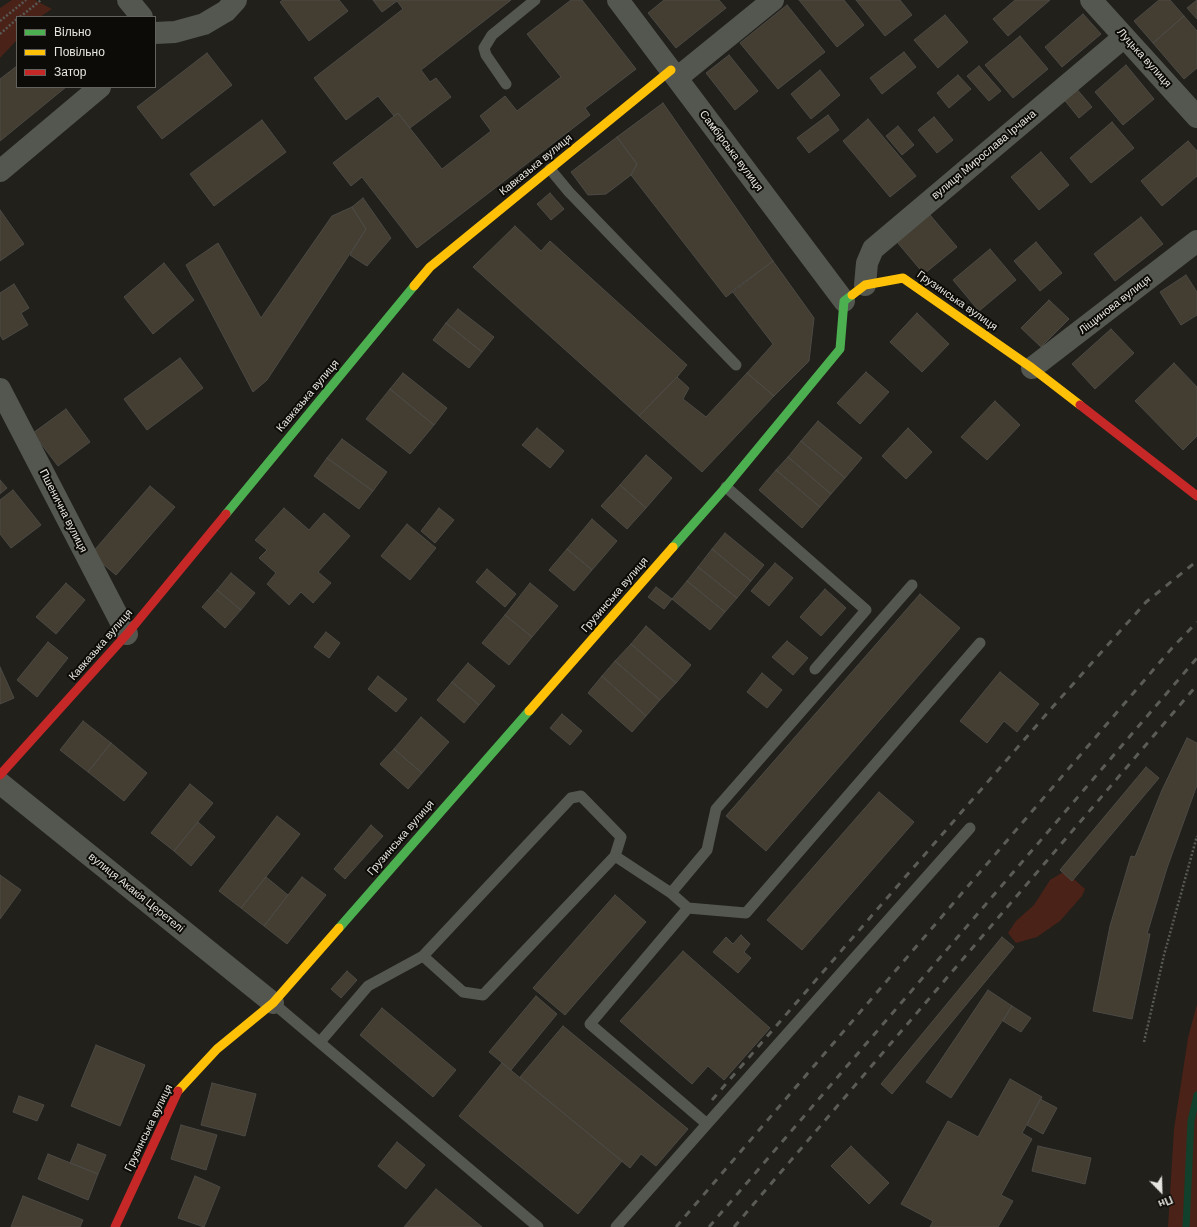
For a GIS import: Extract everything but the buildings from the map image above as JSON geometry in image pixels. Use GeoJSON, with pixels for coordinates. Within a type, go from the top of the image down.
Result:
{"type":"FeatureCollection","features":[{"type":"Feature","properties":{"kind":"street"},"geometry":{"type":"LineString","coordinates":[[128,0],[141,16]]}},
{"type":"Feature","properties":{"kind":"street"},"geometry":{"type":"LineString","coordinates":[[156,33],[175,32],[204,24],[226,10],[236,0]]}},
{"type":"Feature","properties":{"kind":"street","name":"Самбірська вулиця"},"geometry":{"type":"LineString","coordinates":[[618,0],[844,301]]}},
{"type":"Feature","properties":{"kind":"street"},"geometry":{"type":"LineString","coordinates":[[674,74],[773,0]]}},
{"type":"Feature","properties":{"kind":"street","name":"Луцька вулиця"},"geometry":{"type":"LineString","coordinates":[[1090,0],[1197,117]]}},
{"type":"Feature","properties":{"kind":"street","name":"вулиця Мирослава Ірчана"},"geometry":{"type":"LineString","coordinates":[[865,285],[867,263],[874,249],[1124,37]]}},
{"type":"Feature","properties":{"kind":"street","name":"Кавказька вулиця"},"geometry":{"type":"LineString","coordinates":[[0,775],[127,634],[430,267],[550,169],[674,74]]}},
{"type":"Feature","properties":{"kind":"street"},"geometry":{"type":"LineString","coordinates":[[0,171],[99,88]]}},
{"type":"Feature","properties":{"kind":"street","name":"Ліщинова вулиця"},"geometry":{"type":"LineString","coordinates":[[1032,368],[1197,241]]}},
{"type":"Feature","properties":{"kind":"street","name":"Грузинська вулиця"},"geometry":{"type":"LineString","coordinates":[[115,1227],[180,1087],[216,1049],[272,1003],[726,488],[840,349],[844,301],[865,285],[903,278],[1032,368],[1197,496]]}},
{"type":"Feature","properties":{"kind":"street","name":"Пшенична вулиця"},"geometry":{"type":"LineString","coordinates":[[0,389],[127,634]]}},
{"type":"Feature","properties":{"kind":"street","name":"вулиця Акакія Церетелі"},"geometry":{"type":"LineString","coordinates":[[0,783],[272,1003]]}},
{"type":"Feature","properties":{"kind":"lane"},"geometry":{"type":"LineString","coordinates":[[506,84],[486,55],[484,48],[492,35],[535,0]]}},
{"type":"Feature","properties":{"kind":"lane"},"geometry":{"type":"LineString","coordinates":[[550,169],[569,192],[736,365]]}},
{"type":"Feature","properties":{"kind":"lane"},"geometry":{"type":"LineString","coordinates":[[726,488],[866,610],[815,669]]}},
{"type":"Feature","properties":{"kind":"lane"},"geometry":{"type":"LineString","coordinates":[[671,893],[707,850],[716,809],[912,586]]}},
{"type":"Feature","properties":{"kind":"lane"},"geometry":{"type":"LineString","coordinates":[[615,856],[671,893],[688,908],[746,913],[980,643]]}},
{"type":"Feature","properties":{"kind":"lane"},"geometry":{"type":"LineString","coordinates":[[320,1042],[368,986],[423,956],[571,798],[581,796],[620,838],[615,856],[483,995],[463,992],[423,956]]}},
{"type":"Feature","properties":{"kind":"lane"},"geometry":{"type":"LineString","coordinates":[[616,1227],[970,828]]}},
{"type":"Feature","properties":{"kind":"lane"},"geometry":{"type":"LineString","coordinates":[[688,908],[590,1024],[707,1124]]}},
{"type":"Feature","properties":{"kind":"lane"},"geometry":{"type":"LineString","coordinates":[[272,1003],[538,1227]]}},
{"type":"Feature","properties":{"kind":"path"},"geometry":{"type":"LineString","coordinates":[[0,21],[26,0]]}},
{"type":"Feature","properties":{"kind":"path"},"geometry":{"type":"LineString","coordinates":[[21,16],[41,0]]}},
{"type":"Feature","properties":{"kind":"path"},"geometry":{"type":"LineString","coordinates":[[0,34],[16,21]]}},
{"type":"Feature","properties":{"kind":"path"},"geometry":{"type":"LineString","coordinates":[[1144,1042],[1164,955],[1197,836]]}},
{"type":"Feature","properties":{"kind":"shaded area"},"geometry":{"type":"Polygon","coordinates":[[[12,0],[35,0],[52,9],[42,16],[16,16],[16,41],[0,58],[0,8],[12,0]]]}},
{"type":"Feature","properties":{"kind":"shaded area"},"geometry":{"type":"Polygon","coordinates":[[[1065,871],[1085,889],[1082,896],[1060,921],[1037,937],[1016,943],[1008,933],[1016,921],[1034,905],[1050,880],[1065,871]]]}},
{"type":"Feature","properties":{"kind":"shaded area"},"geometry":{"type":"Polygon","coordinates":[[[1197,1004],[1197,1227],[1168,1227],[1174,1129],[1188,1038],[1197,1004]]]}},
{"type":"Feature","properties":{"kind":"waterway"},"geometry":{"type":"LineString","coordinates":[[1186,1227],[1191,1121],[1197,1095]]}},
{"type":"Feature","properties":{"kind":"railway"},"geometry":{"type":"LineString","coordinates":[[712,1100],[1050,710],[1146,602],[1197,561]]}},
{"type":"Feature","properties":{"kind":"railway"},"geometry":{"type":"LineString","coordinates":[[676,1227],[1172,648],[1197,622]]}},
{"type":"Feature","properties":{"kind":"railway"},"geometry":{"type":"LineString","coordinates":[[709,1227],[1197,658]]}},
{"type":"Feature","properties":{"kind":"railway"},"geometry":{"type":"LineString","coordinates":[[734,1227],[1197,685]]}},
{"type":"Feature","properties":{"kind":"traffic: fast"},"geometry":{"type":"LineString","coordinates":[[226,514],[414,286]]}},
{"type":"Feature","properties":{"kind":"traffic: fast"},"geometry":{"type":"LineString","coordinates":[[673,547],[726,487],[840,349],[844,301],[852,295]]}},
{"type":"Feature","properties":{"kind":"traffic: fast"},"geometry":{"type":"LineString","coordinates":[[339,928],[529,711]]}},
{"type":"Feature","properties":{"kind":"traffic: slow"},"geometry":{"type":"LineString","coordinates":[[414,286],[430,267],[671,70]]}},
{"type":"Feature","properties":{"kind":"traffic: slow"},"geometry":{"type":"LineString","coordinates":[[852,295],[865,285],[903,278],[1032,368],[1080,405]]}},
{"type":"Feature","properties":{"kind":"traffic: slow"},"geometry":{"type":"LineString","coordinates":[[529,711],[673,547]]}},
{"type":"Feature","properties":{"kind":"traffic: slow"},"geometry":{"type":"LineString","coordinates":[[178,1091],[217,1049],[273,1003],[339,928]]}},
{"type":"Feature","properties":{"kind":"traffic: jam"},"geometry":{"type":"LineString","coordinates":[[1080,405],[1197,496]]}},
{"type":"Feature","properties":{"kind":"traffic: jam"},"geometry":{"type":"LineString","coordinates":[[0,775],[127,634],[226,514]]}},
{"type":"Feature","properties":{"kind":"traffic: jam"},"geometry":{"type":"LineString","coordinates":[[115,1227],[178,1091]]}}]}
